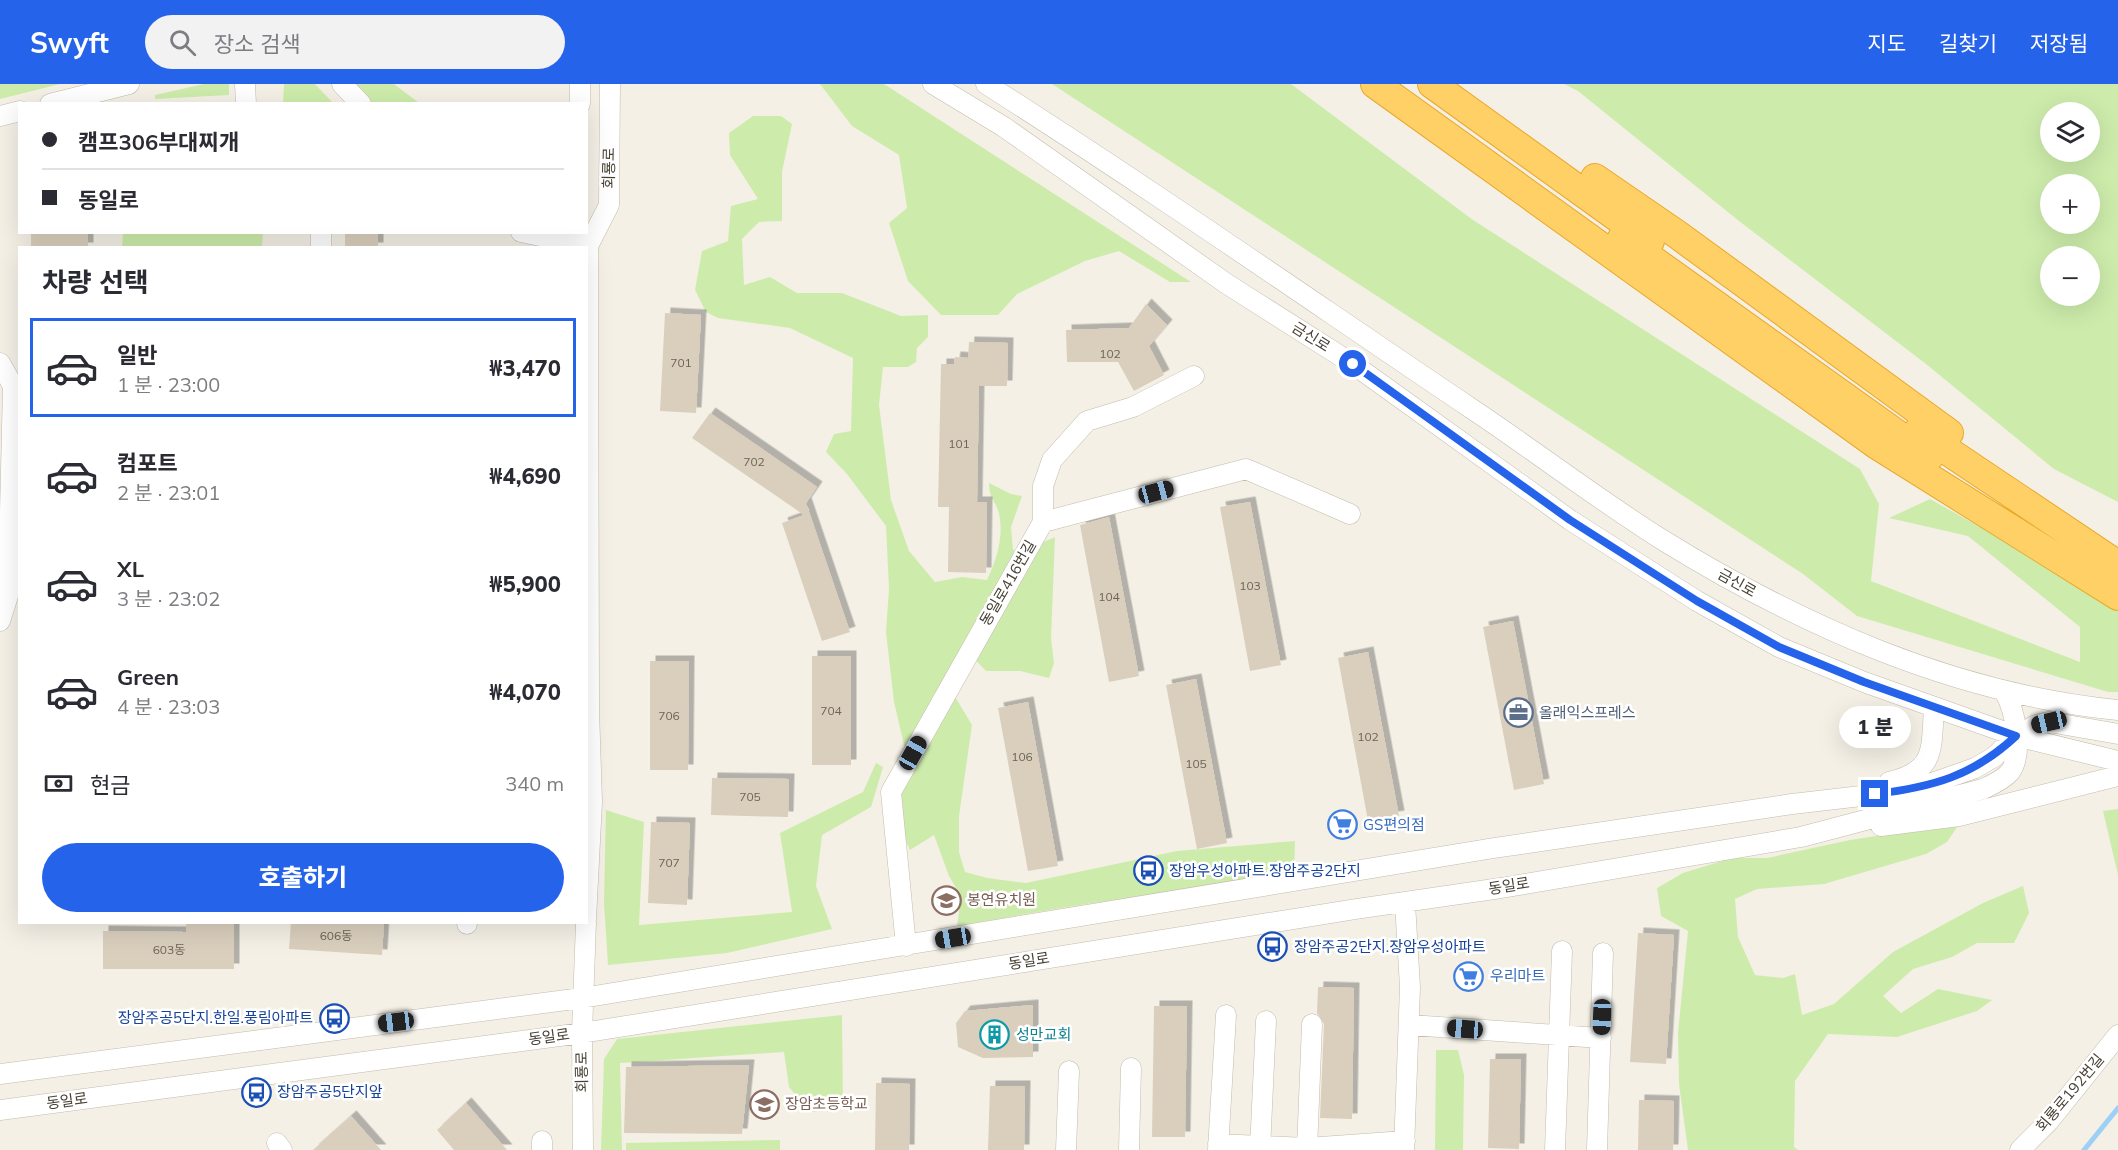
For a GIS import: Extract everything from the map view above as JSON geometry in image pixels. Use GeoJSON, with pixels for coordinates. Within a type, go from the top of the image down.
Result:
{"type":"FeatureCollection","features":[{"type":"Feature","properties":{"kind":"highway"},"geometry":{"type":"LineString","coordinates":[[1375,84],[1877,445],[2118,596]]}},
{"type":"Feature","properties":{"kind":"highway"},"geometry":{"type":"LineString","coordinates":[[1409,84],[1473,123],[1903,421],[2118,565]]}},
{"type":"Feature","properties":{"kind":"highway"},"geometry":{"type":"LineString","coordinates":[[1432,84],[1473,123],[1905,440],[2118,583]]}},
{"type":"Feature","properties":{"kind":"highway"},"geometry":{"type":"LineString","coordinates":[[1460,84],[1678,235],[2055,511],[2118,551]]}},
{"type":"Feature","properties":{"kind":"street"},"geometry":{"type":"LineString","coordinates":[[58,102],[129,84]]}},
{"type":"Feature","properties":{"kind":"street"},"geometry":{"type":"LineString","coordinates":[[245,84],[246,102]]}},
{"type":"Feature","properties":{"kind":"street"},"geometry":{"type":"LineString","coordinates":[[342,84],[359,102]]}},
{"type":"Feature","properties":{"kind":"street"},"geometry":{"type":"LineString","coordinates":[[580,84],[580,102]]}},
{"type":"Feature","properties":{"kind":"street","name":"회룡로"},"geometry":{"type":"LineString","coordinates":[[587,239],[609,205],[610,84]]}},
{"type":"Feature","properties":{"kind":"street","name":"금신로"},"geometry":{"type":"LineString","coordinates":[[933,84],[1004,127],[1227,284],[1353,364],[1570,520],[1697,601],[1779,647],[1934,708],[2016,736]]}},
{"type":"Feature","properties":{"kind":"street","name":"금신로"},"geometry":{"type":"LineString","coordinates":[[986,84],[1081,143],[1660,538],[1743,587],[1835,632],[1929,669],[2004,691]]}},
{"type":"Feature","properties":{"kind":"street"},"geometry":{"type":"LineString","coordinates":[[0,116],[18,112]]}},
{"type":"Feature","properties":{"kind":"street"},"geometry":{"type":"LineString","coordinates":[[540,234],[587,239]]}},
{"type":"Feature","properties":{"kind":"street"},"geometry":{"type":"LineString","coordinates":[[0,363],[13,386],[5,502],[14,596],[0,621]]}},
{"type":"Feature","properties":{"kind":"street"},"geometry":{"type":"LineString","coordinates":[[1043,522],[1043,486],[1052,460],[1087,421],[1133,407],[1194,376]]}},
{"type":"Feature","properties":{"kind":"street","name":"동일로416번길"},"geometry":{"type":"LineString","coordinates":[[906,946],[891,792],[1043,522],[1246,469],[1350,514]]}},
{"type":"Feature","properties":{"kind":"street"},"geometry":{"type":"LineString","coordinates":[[2004,691],[2118,710]]}},
{"type":"Feature","properties":{"kind":"street","name":"동일로"},"geometry":{"type":"LineString","coordinates":[[0,1110],[582,1033],[1405,903],[1801,837],[1995,784],[2010,771],[2016,760],[2016,736],[2012,708],[2004,691]]}},
{"type":"Feature","properties":{"kind":"street"},"geometry":{"type":"LineString","coordinates":[[1792,804],[1906,778],[1915,773],[1927,763],[1930,756],[1934,708]]}},
{"type":"Feature","properties":{"kind":"street","name":"회룡로"},"geometry":{"type":"LineString","coordinates":[[588,709],[592,802],[588,881]]}},
{"type":"Feature","properties":{"kind":"street"},"geometry":{"type":"LineString","coordinates":[[0,1074],[582,998],[1494,848],[1792,804],[1896,792],[1952,778],[1985,762],[2016,736],[2036,725],[2049,722],[2118,734]]}},
{"type":"Feature","properties":{"kind":"street"},"geometry":{"type":"LineString","coordinates":[[2016,736],[2118,761]]}},
{"type":"Feature","properties":{"kind":"street"},"geometry":{"type":"LineString","coordinates":[[1801,837],[1959,816],[2118,776]]}},
{"type":"Feature","properties":{"kind":"street"},"geometry":{"type":"LineString","coordinates":[[1226,1015],[1218,1147],[1307,1149],[1405,1145],[1410,1025],[1405,903]]}},
{"type":"Feature","properties":{"kind":"street","name":"회룡로"},"geometry":{"type":"LineString","coordinates":[[583,1150],[582,998],[586,924]]}},
{"type":"Feature","properties":{"kind":"street"},"geometry":{"type":"LineString","coordinates":[[1555,1150],[1562,951]]}},
{"type":"Feature","properties":{"kind":"street"},"geometry":{"type":"LineString","coordinates":[[1597,1150],[1603,953]]}},
{"type":"Feature","properties":{"kind":"street"},"geometry":{"type":"LineString","coordinates":[[1260,1148],[1266,1021]]}},
{"type":"Feature","properties":{"kind":"street"},"geometry":{"type":"LineString","coordinates":[[1307,1149],[1312,1024]]}},
{"type":"Feature","properties":{"kind":"street"},"geometry":{"type":"LineString","coordinates":[[1410,1025],[1559,1037],[1601,1038]]}},
{"type":"Feature","properties":{"kind":"street","name":"회룡로192번길"},"geometry":{"type":"LineString","coordinates":[[2020,1150],[2049,1121],[2118,1035]]}},
{"type":"Feature","properties":{"kind":"street"},"geometry":{"type":"LineString","coordinates":[[1129,1150],[1131,1068]]}},
{"type":"Feature","properties":{"kind":"street"},"geometry":{"type":"LineString","coordinates":[[1066,1150],[1069,1071]]}},
{"type":"Feature","properties":{"kind":"green space"},"geometry":{"type":"Polygon","coordinates":[[[0,84],[60,84],[0,99],[0,84]]]}},
{"type":"Feature","properties":{"kind":"green space"},"geometry":{"type":"Polygon","coordinates":[[[204,84],[229,84],[229,95],[155,99],[155,95],[204,84]]]}},
{"type":"Feature","properties":{"kind":"green space"},"geometry":{"type":"Polygon","coordinates":[[[284,84],[315,84],[332,102],[283,102],[284,84]]]}},
{"type":"Feature","properties":{"kind":"green space"},"geometry":{"type":"Polygon","coordinates":[[[353,84],[394,84],[418,102],[370,102],[353,84]]]}},
{"type":"Feature","properties":{"kind":"green space"},"geometry":{"type":"Polygon","coordinates":[[[820,84],[884,84],[1191,282],[1170,282],[1119,251],[1085,261],[1017,294],[998,315],[941,315],[908,281],[889,223],[907,208],[899,155],[852,126],[820,84]]]}},
{"type":"Feature","properties":{"kind":"green space"},"geometry":{"type":"Polygon","coordinates":[[[1052,84],[1291,84],[1473,220],[1860,469],[1879,504],[1871,581],[2080,662],[2080,627],[1968,536],[1889,518],[1930,499],[2098,593],[2118,609],[2118,692],[2108,692],[1857,616],[1803,574],[1052,84]]]}},
{"type":"Feature","properties":{"kind":"green space"},"geometry":{"type":"Polygon","coordinates":[[[1564,84],[2118,84],[2118,502],[2054,469],[1926,364],[1739,221],[1578,91],[1564,84]]]}},
{"type":"Feature","properties":{"kind":"green space"},"geometry":{"type":"Polygon","coordinates":[[[753,116],[781,116],[792,124],[782,172],[782,221],[759,222],[742,239],[744,285],[770,277],[797,293],[842,293],[901,316],[928,315],[928,337],[917,348],[916,362],[908,367],[883,367],[879,405],[891,500],[909,551],[935,582],[962,577],[987,580],[997,555],[1001,528],[989,483],[1011,494],[1022,496],[1011,527],[1013,550],[1039,544],[1055,537],[1051,638],[1054,663],[1049,678],[1020,671],[986,671],[963,647],[952,662],[948,685],[972,725],[959,816],[959,852],[965,872],[987,878],[1026,883],[1177,851],[1295,841],[1294,873],[957,927],[961,896],[949,876],[934,835],[910,850],[884,793],[905,749],[894,702],[886,632],[889,589],[886,526],[847,474],[826,452],[834,434],[851,431],[853,358],[790,328],[718,318],[706,312],[695,290],[702,251],[728,241],[731,206],[758,199],[730,155],[729,133],[753,116]]]}},
{"type":"Feature","properties":{"kind":"green space"},"geometry":{"type":"Polygon","coordinates":[[[123,234],[263,234],[262,246],[122,246],[123,234]]]}},
{"type":"Feature","properties":{"kind":"green space"},"geometry":{"type":"Polygon","coordinates":[[[876,763],[883,767],[871,807],[822,835],[816,886],[832,929],[727,953],[608,965],[604,903],[606,810],[644,822],[639,925],[792,912],[780,833],[863,792],[876,763]]]}},
{"type":"Feature","properties":{"kind":"green space"},"geometry":{"type":"Polygon","coordinates":[[[2118,809],[2118,875],[2103,811],[2118,809]]]}},
{"type":"Feature","properties":{"kind":"green space"},"geometry":{"type":"Polygon","coordinates":[[[1960,823],[1947,842],[1926,854],[1824,884],[1757,889],[1735,899],[1738,937],[1755,975],[1783,978],[1795,974],[1802,1015],[1834,1004],[1893,952],[1983,903],[2023,886],[2029,913],[2014,943],[1977,943],[1952,957],[1913,969],[1883,996],[1901,1013],[1938,989],[1992,1000],[1977,1011],[1897,1037],[1828,1034],[1795,1081],[1794,1147],[1798,1150],[1688,1150],[1679,1084],[1678,1033],[1688,931],[1661,916],[1657,888],[1683,873],[1732,858],[1767,858],[1850,840],[1960,823]]]}},
{"type":"Feature","properties":{"kind":"green space"},"geometry":{"type":"Polygon","coordinates":[[[842,1015],[843,1108],[810,1112],[789,1087],[784,1052],[620,1063],[622,1150],[601,1150],[604,1059],[617,1039],[842,1015]]]}},
{"type":"Feature","properties":{"kind":"green space"},"geometry":{"type":"Polygon","coordinates":[[[1436,1050],[1458,1050],[1464,1075],[1463,1150],[1435,1150],[1436,1050]]]}},
{"type":"Feature","properties":{"kind":"green space"},"geometry":{"type":"Polygon","coordinates":[[[780,1140],[780,1150],[626,1150],[626,1143],[780,1140]]]}},
{"type":"Feature","properties":{"kind":"building"},"geometry":{"type":"Polygon","coordinates":[[[31,234],[88,234],[88,246],[31,246],[31,234]]]}},
{"type":"Feature","properties":{"kind":"building"},"geometry":{"type":"Polygon","coordinates":[[[345,234],[378,234],[378,246],[345,246],[345,234]]]}},
{"type":"Feature","properties":{"kind":"building"},"geometry":{"type":"Polygon","coordinates":[[[1146,304],[1167,325],[1149,346],[1164,375],[1134,391],[1118,362],[1067,362],[1066,330],[1129,328],[1146,304]]]}},
{"type":"Feature","properties":{"kind":"building"},"geometry":{"type":"Polygon","coordinates":[[[665,313],[701,315],[696,413],[660,411],[665,313]]]}},
{"type":"Feature","properties":{"kind":"building"},"geometry":{"type":"Polygon","coordinates":[[[969,342],[1008,343],[1007,386],[979,386],[977,502],[987,502],[986,573],[948,572],[949,507],[938,507],[941,364],[954,364],[955,357],[968,358],[969,342]]]}},
{"type":"Feature","properties":{"kind":"building"},"geometry":{"type":"Polygon","coordinates":[[[710,413],[817,487],[806,503],[850,632],[822,641],[782,523],[804,515],[692,438],[710,413]]]}},
{"type":"Feature","properties":{"kind":"building"},"geometry":{"type":"Polygon","coordinates":[[[1250,502],[1281,665],[1250,671],[1220,507],[1250,502]]]}},
{"type":"Feature","properties":{"kind":"building"},"geometry":{"type":"Polygon","coordinates":[[[1109,517],[1139,676],[1109,682],[1080,525],[1109,517]]]}},
{"type":"Feature","properties":{"kind":"building"},"geometry":{"type":"Polygon","coordinates":[[[1513,621],[1544,784],[1514,790],[1483,627],[1513,621]]]}},
{"type":"Feature","properties":{"kind":"building"},"geometry":{"type":"Polygon","coordinates":[[[1368,652],[1399,816],[1368,821],[1338,658],[1368,652]]]}},
{"type":"Feature","properties":{"kind":"building"},"geometry":{"type":"Polygon","coordinates":[[[812,656],[851,656],[851,765],[812,765],[812,656]]]}},
{"type":"Feature","properties":{"kind":"building"},"geometry":{"type":"Polygon","coordinates":[[[650,661],[689,661],[688,770],[650,770],[650,661]]]}},
{"type":"Feature","properties":{"kind":"building"},"geometry":{"type":"Polygon","coordinates":[[[1196,679],[1227,843],[1197,849],[1166,685],[1196,679]]]}},
{"type":"Feature","properties":{"kind":"building"},"geometry":{"type":"Polygon","coordinates":[[[1028,702],[1058,866],[1028,871],[998,708],[1028,702]]]}},
{"type":"Feature","properties":{"kind":"building"},"geometry":{"type":"Polygon","coordinates":[[[712,778],[789,779],[788,817],[711,815],[712,778]]]}},
{"type":"Feature","properties":{"kind":"building"},"geometry":{"type":"Polygon","coordinates":[[[651,822],[690,823],[687,905],[648,903],[651,822]]]}},
{"type":"Feature","properties":{"kind":"building"},"geometry":{"type":"Polygon","coordinates":[[[186,924],[234,924],[234,969],[103,969],[103,931],[186,932],[186,924]]]}},
{"type":"Feature","properties":{"kind":"building"},"geometry":{"type":"Polygon","coordinates":[[[291,924],[384,924],[382,955],[289,949],[291,924]]]}},
{"type":"Feature","properties":{"kind":"building"},"geometry":{"type":"Polygon","coordinates":[[[1638,933],[1674,935],[1666,1064],[1630,1062],[1638,933]]]}},
{"type":"Feature","properties":{"kind":"building"},"geometry":{"type":"Polygon","coordinates":[[[1318,987],[1354,988],[1352,1119],[1320,1118],[1324,1024],[1317,1013],[1318,987]]]}},
{"type":"Feature","properties":{"kind":"building","name":"성만교회"},"geometry":{"type":"Polygon","coordinates":[[[1033,1005],[1033,1057],[983,1058],[958,1047],[956,1023],[965,1011],[1033,1005]]]}},
{"type":"Feature","properties":{"kind":"building"},"geometry":{"type":"Polygon","coordinates":[[[1154,1006],[1187,1006],[1185,1137],[1152,1137],[1154,1006]]]}},
{"type":"Feature","properties":{"kind":"building"},"geometry":{"type":"Polygon","coordinates":[[[1490,1059],[1521,1059],[1519,1149],[1488,1148],[1490,1059]]]}},
{"type":"Feature","properties":{"kind":"building"},"geometry":{"type":"Polygon","coordinates":[[[749,1065],[742,1134],[624,1133],[626,1067],[749,1065]]]}},
{"type":"Feature","properties":{"kind":"building"},"geometry":{"type":"Polygon","coordinates":[[[876,1083],[910,1084],[909,1150],[875,1150],[876,1083]]]}},
{"type":"Feature","properties":{"kind":"building"},"geometry":{"type":"Polygon","coordinates":[[[990,1086],[1025,1086],[1024,1150],[988,1150],[990,1086]]]}},
{"type":"Feature","properties":{"kind":"building"},"geometry":{"type":"Polygon","coordinates":[[[1639,1100],[1674,1101],[1673,1150],[1638,1150],[1639,1100]]]}},
{"type":"Feature","properties":{"kind":"building"},"geometry":{"type":"Polygon","coordinates":[[[466,1103],[507,1150],[454,1150],[437,1130],[466,1103]]]}},
{"type":"Feature","properties":{"kind":"building"},"geometry":{"type":"Polygon","coordinates":[[[351,1116],[381,1150],[313,1150],[351,1116]]]}},
{"type":"Feature","properties":{"kind":"waterway"},"geometry":{"type":"LineString","coordinates":[[2084,1150],[2118,1108]]}},
{"type":"Feature","properties":{"kind":"place","name":"올래익스프레스"},"geometry":{"type":"Point","coordinates":[1518,713]}},
{"type":"Feature","properties":{"kind":"place","name":"GS편의점"},"geometry":{"type":"Point","coordinates":[1342,825]}},
{"type":"Feature","properties":{"kind":"place","name":"장암우성아파트.장암주공2단지"},"geometry":{"type":"Point","coordinates":[1148,871]}},
{"type":"Feature","properties":{"kind":"place","name":"봉연유치원"},"geometry":{"type":"Point","coordinates":[946,900]}},
{"type":"Feature","properties":{"kind":"place","name":"장암주공2단지.장암우성아파트"},"geometry":{"type":"Point","coordinates":[1273,947]}},
{"type":"Feature","properties":{"kind":"place","name":"우리마트"},"geometry":{"type":"Point","coordinates":[1469,976]}},
{"type":"Feature","properties":{"kind":"place","name":"장암주공5단지.한일.풍림아파트"},"geometry":{"type":"Point","coordinates":[334,1018]}},
{"type":"Feature","properties":{"kind":"place","name":"성만교회"},"geometry":{"type":"Point","coordinates":[995,1035]}},
{"type":"Feature","properties":{"kind":"place","name":"장암주공5단지앞"},"geometry":{"type":"Point","coordinates":[256,1092]}},
{"type":"Feature","properties":{"kind":"place","name":"장암초등학교"},"geometry":{"type":"Point","coordinates":[764,1104]}},
{"type":"Feature","properties":{"kind":"route"},"geometry":{"type":"LineString","coordinates":[[1353,364],[1570,520],[1697,601],[1779,647],[1864,682],[2016,736],[1994,757],[1952,778],[1921,787],[1875,794]]}}]}
